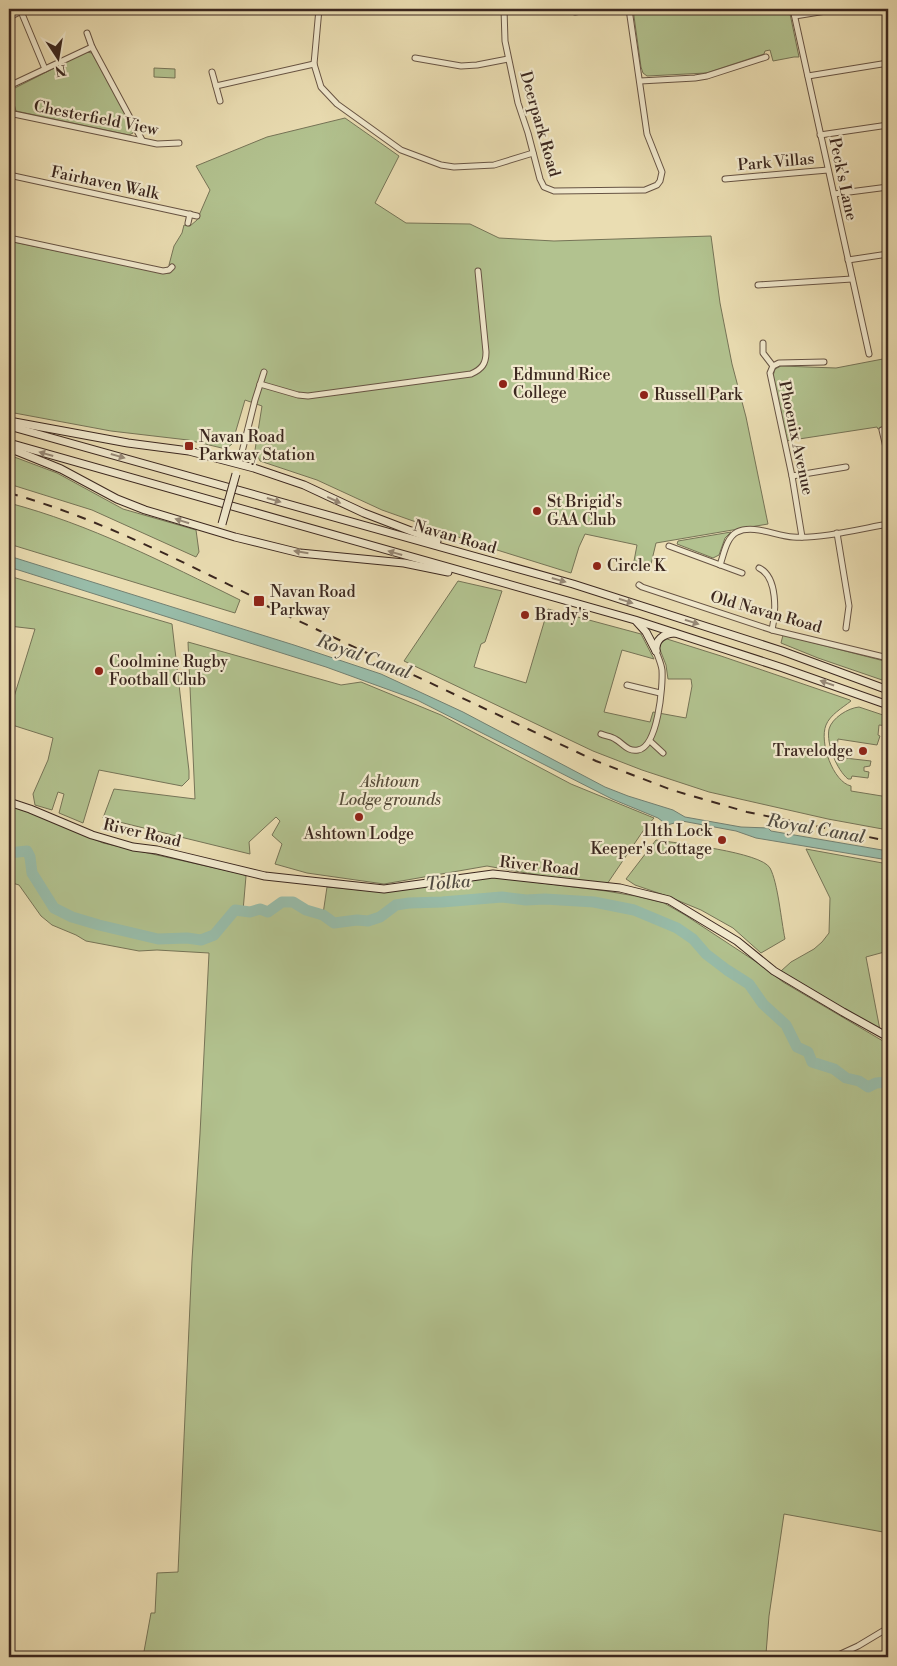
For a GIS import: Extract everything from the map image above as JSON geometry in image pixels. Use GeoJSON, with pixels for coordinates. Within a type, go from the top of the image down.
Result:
{"type":"FeatureCollection","features":[{"type":"Feature","properties":{"kind":"main road"},"geometry":{"type":"LineString","coordinates":[[9,421],[118,441],[189,451],[239,464],[304,485],[394,526],[512,567]]}},
{"type":"Feature","properties":{"kind":"main road","name":"Navan Road"},"geometry":{"type":"LineString","coordinates":[[9,426],[638,604],[779,650],[888,690]]}},
{"type":"Feature","properties":{"kind":"main road","name":"Navan Road"},"geometry":{"type":"LineString","coordinates":[[9,443],[635,620],[834,686],[888,706]]}},
{"type":"Feature","properties":{"kind":"main road"},"geometry":{"type":"LineString","coordinates":[[9,448],[60,469],[117,499],[146,510],[219,532],[300,553],[404,563],[492,581]]}},
{"type":"Feature","properties":{"kind":"main road"},"geometry":{"type":"LineString","coordinates":[[219,532],[239,464]]}},
{"type":"Feature","properties":{"kind":"main road"},"geometry":{"type":"LineString","coordinates":[[635,620],[646,632],[656,651]]}},
{"type":"Feature","properties":{"kind":"main road"},"geometry":{"type":"LineString","coordinates":[[656,651],[656,644],[659,639],[664,635],[674,633]]}},
{"type":"Feature","properties":{"kind":"main road","name":"River Road"},"geometry":{"type":"LineString","coordinates":[[9,802],[92,835],[133,847],[157,850],[264,876],[384,889],[493,874],[620,888],[669,900],[736,941],[774,971],[888,1037]]}},
{"type":"Feature","properties":{"kind":"street"},"geometry":{"type":"LineString","coordinates":[[318,9],[314,64],[321,87],[336,104],[401,150],[441,165],[454,167],[494,165],[533,153]]}},
{"type":"Feature","properties":{"kind":"street","name":"Deerpark Road"},"geometry":{"type":"LineString","coordinates":[[504,9],[504,36],[518,101],[542,183],[551,191],[629,190],[653,188],[659,182],[662,172],[647,134],[640,81]]}},
{"type":"Feature","properties":{"kind":"street"},"geometry":{"type":"LineString","coordinates":[[575,12],[592,9]]}},
{"type":"Feature","properties":{"kind":"street"},"geometry":{"type":"LineString","coordinates":[[629,9],[640,81],[707,76],[766,57]]}},
{"type":"Feature","properties":{"kind":"street","name":"Peck's Lane"},"geometry":{"type":"LineString","coordinates":[[793,9],[869,354]]}},
{"type":"Feature","properties":{"kind":"street"},"geometry":{"type":"LineString","coordinates":[[795,16],[838,9]]}},
{"type":"Feature","properties":{"kind":"street"},"geometry":{"type":"LineString","coordinates":[[9,17],[22,10],[45,69]]}},
{"type":"Feature","properties":{"kind":"street"},"geometry":{"type":"LineString","coordinates":[[87,32],[92,47],[142,140]]}},
{"type":"Feature","properties":{"kind":"street"},"geometry":{"type":"LineString","coordinates":[[9,86],[92,47]]}},
{"type":"Feature","properties":{"kind":"street"},"geometry":{"type":"LineString","coordinates":[[415,58],[461,66],[508,59]]}},
{"type":"Feature","properties":{"kind":"street"},"geometry":{"type":"LineString","coordinates":[[808,76],[888,63]]}},
{"type":"Feature","properties":{"kind":"street"},"geometry":{"type":"LineString","coordinates":[[216,86],[314,64]]}},
{"type":"Feature","properties":{"kind":"street"},"geometry":{"type":"LineString","coordinates":[[212,72],[220,101]]}},
{"type":"Feature","properties":{"kind":"street","name":"Chesterfield View"},"geometry":{"type":"LineString","coordinates":[[9,113],[164,145],[179,143]]}},
{"type":"Feature","properties":{"kind":"street"},"geometry":{"type":"LineString","coordinates":[[820,135],[888,125]]}},
{"type":"Feature","properties":{"kind":"street","name":"Park Villas"},"geometry":{"type":"LineString","coordinates":[[725,179],[828,170]]}},
{"type":"Feature","properties":{"kind":"street","name":"Fairhaven Walk"},"geometry":{"type":"LineString","coordinates":[[9,175],[197,216]]}},
{"type":"Feature","properties":{"kind":"street"},"geometry":{"type":"LineString","coordinates":[[834,194],[888,187]]}},
{"type":"Feature","properties":{"kind":"street"},"geometry":{"type":"LineString","coordinates":[[188,223],[190,214]]}},
{"type":"Feature","properties":{"kind":"street"},"geometry":{"type":"LineString","coordinates":[[9,238],[163,271],[169,270],[172,267]]}},
{"type":"Feature","properties":{"kind":"street"},"geometry":{"type":"LineString","coordinates":[[848,260],[888,254]]}},
{"type":"Feature","properties":{"kind":"street"},"geometry":{"type":"LineString","coordinates":[[260,384],[308,396],[471,374],[479,370],[484,364],[486,352],[478,271]]}},
{"type":"Feature","properties":{"kind":"street"},"geometry":{"type":"LineString","coordinates":[[758,285],[852,278]]}},
{"type":"Feature","properties":{"kind":"street"},"geometry":{"type":"LineString","coordinates":[[763,343],[764,353],[773,366]]}},
{"type":"Feature","properties":{"kind":"street","name":"Phoenix Avenue"},"geometry":{"type":"LineString","coordinates":[[802,537],[792,476],[770,373],[773,366],[784,362],[824,362]]}},
{"type":"Feature","properties":{"kind":"street"},"geometry":{"type":"LineString","coordinates":[[239,464],[264,372]]}},
{"type":"Feature","properties":{"kind":"street"},"geometry":{"type":"LineString","coordinates":[[882,430],[888,454]]}},
{"type":"Feature","properties":{"kind":"street"},"geometry":{"type":"LineString","coordinates":[[792,476],[846,467]]}},
{"type":"Feature","properties":{"kind":"street"},"geometry":{"type":"LineString","coordinates":[[720,565],[728,542],[736,532],[753,529],[787,537],[802,537],[888,524]]}},
{"type":"Feature","properties":{"kind":"street"},"geometry":{"type":"LineString","coordinates":[[837,533],[849,606],[846,628]]}},
{"type":"Feature","properties":{"kind":"street"},"geometry":{"type":"LineString","coordinates":[[669,546],[742,573]]}},
{"type":"Feature","properties":{"kind":"street"},"geometry":{"type":"LineString","coordinates":[[759,568],[767,573],[775,600],[775,618],[772,630]]}},
{"type":"Feature","properties":{"kind":"street","name":"Old Navan Road"},"geometry":{"type":"LineString","coordinates":[[639,585],[772,630],[888,658]]}},
{"type":"Feature","properties":{"kind":"street"},"geometry":{"type":"LineString","coordinates":[[601,734],[616,739],[629,750],[635,751],[641,750],[650,741],[658,713],[662,670],[656,651]]}},
{"type":"Feature","properties":{"kind":"street"},"geometry":{"type":"LineString","coordinates":[[626,685],[660,693]]}},
{"type":"Feature","properties":{"kind":"street"},"geometry":{"type":"LineString","coordinates":[[650,741],[664,753]]}},
{"type":"Feature","properties":{"kind":"street"},"geometry":{"type":"LineString","coordinates":[[834,1657],[858,1646],[888,1628]]}},
{"type":"Feature","properties":{"kind":"green space"},"geometry":{"type":"Polygon","coordinates":[[[633,9],[789,9],[799,57],[773,61],[770,50],[765,51],[764,54],[706,73],[647,76],[643,73],[641,67],[633,9]]]}},
{"type":"Feature","properties":{"kind":"green space"},"geometry":{"type":"Polygon","coordinates":[[[86,52],[92,53],[134,128],[133,133],[129,135],[16,111],[14,104],[9,106],[9,91],[86,52]]]}},
{"type":"Feature","properties":{"kind":"green space"},"geometry":{"type":"Polygon","coordinates":[[[154,68],[175,69],[175,78],[154,77],[154,68]]]}},
{"type":"Feature","properties":{"kind":"green space"},"geometry":{"type":"Polygon","coordinates":[[[345,118],[399,156],[375,203],[406,223],[470,224],[499,238],[554,241],[711,236],[720,303],[732,364],[746,417],[768,524],[656,543],[651,564],[634,561],[637,545],[585,534],[571,573],[481,545],[382,510],[317,480],[260,461],[255,450],[262,406],[245,400],[232,444],[226,449],[188,440],[111,431],[9,412],[9,241],[170,273],[174,269],[169,265],[174,246],[182,233],[184,225],[190,226],[197,220],[210,190],[196,166],[267,137],[345,118]]]}},
{"type":"Feature","properties":{"kind":"green space"},"geometry":{"type":"Polygon","coordinates":[[[888,358],[888,428],[878,429],[877,427],[786,441],[773,376],[775,369],[781,366],[836,368],[888,358]]]}},
{"type":"Feature","properties":{"kind":"green space"},"geometry":{"type":"Polygon","coordinates":[[[9,455],[57,473],[123,509],[196,530],[199,552],[196,557],[92,510],[9,484],[9,455]]]}},
{"type":"Feature","properties":{"kind":"green space"},"geometry":{"type":"Polygon","coordinates":[[[9,503],[97,533],[184,572],[240,600],[235,613],[9,544],[9,503]]]}},
{"type":"Feature","properties":{"kind":"green space"},"geometry":{"type":"Polygon","coordinates":[[[731,532],[725,538],[719,555],[713,558],[677,544],[678,541],[731,532]]]}},
{"type":"Feature","properties":{"kind":"green space","name":"Coolmine Rugby Football Club"},"geometry":{"type":"Polygon","coordinates":[[[9,576],[172,624],[189,771],[189,779],[182,786],[99,770],[83,823],[59,813],[64,794],[58,792],[52,810],[35,805],[33,794],[48,760],[53,738],[9,724],[9,713],[35,629],[9,626],[9,576]]]}},
{"type":"Feature","properties":{"kind":"green space"},"geometry":{"type":"Polygon","coordinates":[[[458,581],[502,591],[485,642],[481,644],[474,667],[526,683],[548,609],[641,634],[654,659],[622,650],[604,712],[650,722],[653,712],[686,718],[692,686],[691,679],[668,679],[666,665],[659,647],[667,639],[850,700],[833,715],[826,725],[824,741],[826,751],[833,769],[844,783],[851,786],[851,791],[888,797],[888,830],[828,819],[709,792],[642,770],[593,751],[404,661],[458,581]]]}},
{"type":"Feature","properties":{"kind":"green space"},"geometry":{"type":"Polygon","coordinates":[[[783,635],[888,662],[888,682],[781,643],[783,635]]]}},
{"type":"Feature","properties":{"kind":"green space","name":"Ashtown Lodge grounds"},"geometry":{"type":"Polygon","coordinates":[[[188,642],[341,685],[361,682],[441,715],[571,784],[654,818],[605,887],[487,866],[384,884],[307,873],[275,864],[282,844],[272,835],[280,821],[276,817],[249,842],[250,854],[103,818],[114,789],[195,799],[188,642]]]}},
{"type":"Feature","properties":{"kind":"green space"},"geometry":{"type":"Polygon","coordinates":[[[859,707],[883,715],[888,714],[888,726],[879,725],[878,735],[880,736],[877,745],[838,739],[836,757],[871,761],[870,766],[864,767],[864,771],[869,772],[868,778],[852,776],[851,779],[848,779],[840,770],[833,756],[829,742],[829,729],[833,721],[841,714],[859,707]]]}},
{"type":"Feature","properties":{"kind":"green space"},"geometry":{"type":"Polygon","coordinates":[[[9,805],[31,812],[103,843],[242,874],[246,876],[243,911],[250,912],[260,909],[268,912],[282,902],[293,902],[306,910],[323,914],[327,887],[383,892],[493,877],[606,891],[664,903],[761,965],[783,982],[888,1044],[888,1545],[883,1532],[784,1514],[769,1616],[766,1654],[763,1657],[143,1657],[151,1613],[155,1613],[157,1573],[178,1572],[192,1260],[209,953],[157,950],[139,951],[86,941],[52,925],[41,916],[19,885],[9,882],[9,805]]]}},
{"type":"Feature","properties":{"kind":"green space"},"geometry":{"type":"Polygon","coordinates":[[[656,840],[717,849],[751,857],[763,862],[770,868],[773,875],[785,939],[761,953],[733,928],[701,910],[635,885],[626,879],[656,840]]]}},
{"type":"Feature","properties":{"kind":"green space"},"geometry":{"type":"Polygon","coordinates":[[[806,849],[888,864],[888,951],[866,957],[880,1030],[781,971],[791,962],[814,949],[829,933],[830,898],[806,849]]]}},
{"type":"Feature","properties":{"kind":"shaded area","name":"Royal Canal"},"geometry":{"type":"Polygon","coordinates":[[[9,556],[381,674],[463,712],[605,787],[673,810],[685,817],[741,827],[768,828],[771,831],[888,851],[888,860],[756,838],[736,831],[682,821],[667,825],[658,818],[612,799],[417,700],[326,667],[9,567],[9,556]]]}},
{"type":"Feature","properties":{"kind":"waterway","name":"Tolka"},"geometry":{"type":"LineString","coordinates":[[9,853],[27,851],[30,857],[32,873],[54,908],[72,917],[158,939],[187,938],[201,940],[214,935],[235,910],[250,912],[260,909],[268,912],[282,902],[293,902],[306,910],[323,915],[334,923],[357,920],[368,921],[380,917],[396,905],[502,897],[526,900],[545,899],[594,902],[634,910],[677,928],[693,939],[706,954],[749,984],[763,1004],[786,1025],[797,1047],[808,1052],[812,1062],[834,1069],[846,1078],[859,1081],[868,1087],[876,1083],[888,1082]]}},
{"type":"Feature","properties":{"kind":"railway"},"geometry":{"type":"LineString","coordinates":[[9,493],[72,514],[134,539],[254,597]]}},
{"type":"Feature","properties":{"kind":"railway"},"geometry":{"type":"LineString","coordinates":[[267,606],[596,761],[672,790],[747,812],[888,841]]}},
{"type":"Feature","properties":{"kind":"place","name":"Edmund Rice College"},"geometry":{"type":"Point","coordinates":[503,384]}},
{"type":"Feature","properties":{"kind":"place","name":"Russell Park"},"geometry":{"type":"Point","coordinates":[644,395]}},
{"type":"Feature","properties":{"kind":"place","name":"Navan Road Parkway Station"},"geometry":{"type":"Point","coordinates":[189,446]}},
{"type":"Feature","properties":{"kind":"place","name":"St Brigid's GAA Club"},"geometry":{"type":"Point","coordinates":[537,511]}},
{"type":"Feature","properties":{"kind":"place","name":"Circle K"},"geometry":{"type":"Point","coordinates":[597,566]}},
{"type":"Feature","properties":{"kind":"place","name":"Navan Road Parkway"},"geometry":{"type":"Point","coordinates":[259,601]}},
{"type":"Feature","properties":{"kind":"place","name":"Brady's"},"geometry":{"type":"Point","coordinates":[525,615]}},
{"type":"Feature","properties":{"kind":"place","name":"Coolmine Rugby Football Club"},"geometry":{"type":"Point","coordinates":[99,671]}},
{"type":"Feature","properties":{"kind":"place","name":"Travelodge"},"geometry":{"type":"Point","coordinates":[863,751]}},
{"type":"Feature","properties":{"kind":"place","name":"Ashtown Lodge"},"geometry":{"type":"Point","coordinates":[359,817]}},
{"type":"Feature","properties":{"kind":"place","name":"11th Lock Keeper's Cottage"},"geometry":{"type":"Point","coordinates":[722,840]}}]}
